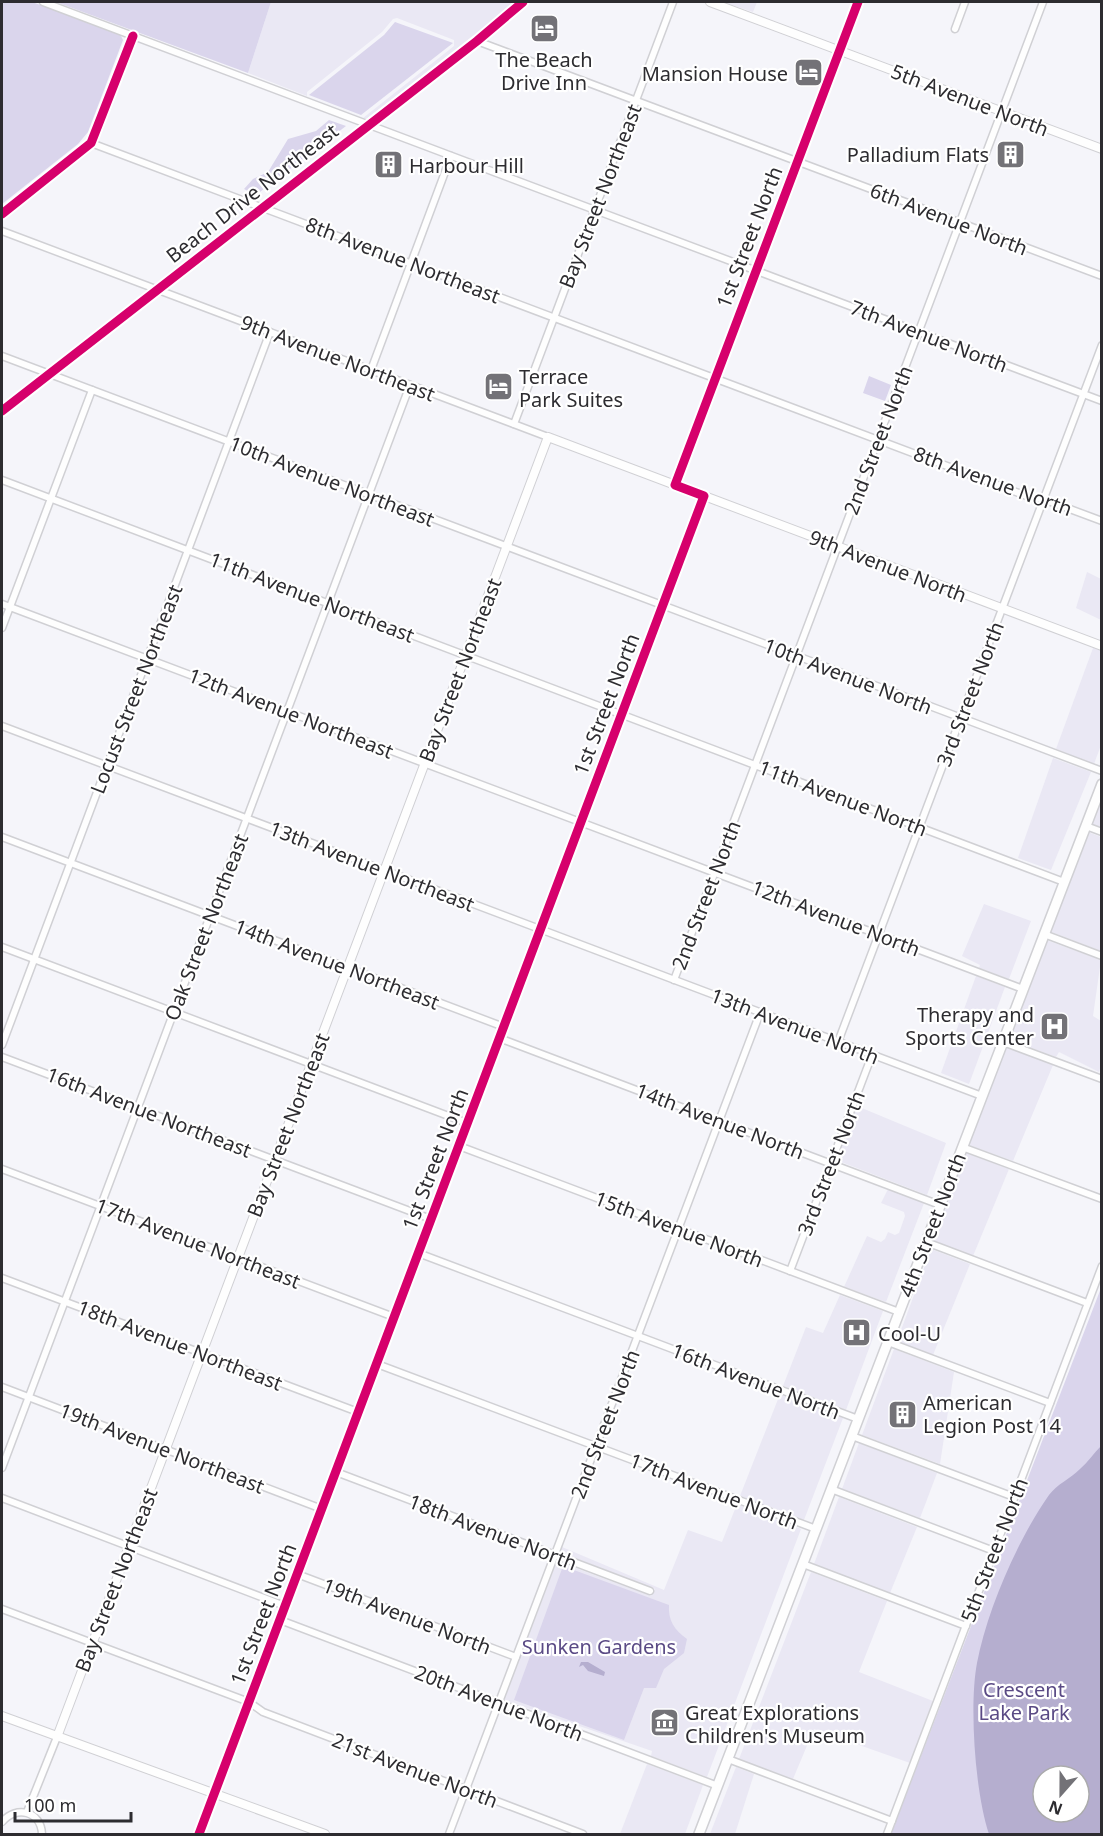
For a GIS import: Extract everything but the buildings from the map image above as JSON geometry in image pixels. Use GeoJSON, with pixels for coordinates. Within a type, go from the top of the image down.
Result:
{"type":"FeatureCollection","features":[{"type":"Feature","properties":{"kind":"main road","name":"4th Street North"},"geometry":{"type":"LineString","coordinates":[[699,1834],[1101,784]]}},
{"type":"Feature","properties":{"kind":"street","name":"7th Avenue North"},"geometry":{"type":"LineString","coordinates":[[43,2],[1101,401]]}},
{"type":"Feature","properties":{"kind":"street","name":"Beach Drive Northeast"},"geometry":{"type":"LineString","coordinates":[[2,411],[477,41],[523,2]]}},
{"type":"Feature","properties":{"kind":"street","name":"Bay Street Northeast"},"geometry":{"type":"LineString","coordinates":[[514,424],[673,2]]}},
{"type":"Feature","properties":{"kind":"street","name":"5th Avenue North"},"geometry":{"type":"LineString","coordinates":[[710,2],[1101,149]]}},
{"type":"Feature","properties":{"kind":"street","name":"1st Street North"},"geometry":{"type":"LineString","coordinates":[[675,485],[858,2]]}},
{"type":"Feature","properties":{"kind":"street"},"geometry":{"type":"LineString","coordinates":[[955,29],[965,2]]}},
{"type":"Feature","properties":{"kind":"street","name":"2nd Street North"},"geometry":{"type":"LineString","coordinates":[[674,980],[1043,2]]}},
{"type":"Feature","properties":{"kind":"street"},"geometry":{"type":"LineString","coordinates":[[2,213],[91,142],[134,36]]}},
{"type":"Feature","properties":{"kind":"street","name":"6th Avenue North"},"geometry":{"type":"LineString","coordinates":[[477,41],[1101,276]]}},
{"type":"Feature","properties":{"kind":"street","name":"8th Avenue Northeast"},"geometry":{"type":"LineString","coordinates":[[91,142],[715,378]]}},
{"type":"Feature","properties":{"kind":"street"},"geometry":{"type":"LineString","coordinates":[[370,370],[451,156]]}},
{"type":"Feature","properties":{"kind":"street","name":"9th Avenue Northeast"},"geometry":{"type":"LineString","coordinates":[[2,231],[675,485]]}},
{"type":"Feature","properties":{"kind":"street","name":"Locust Street Northeast"},"geometry":{"type":"LineString","coordinates":[[2,1045],[270,332]]}},
{"type":"Feature","properties":{"kind":"street","name":"3rd Street North"},"geometry":{"type":"LineString","coordinates":[[838,1042],[1101,345]]}},
{"type":"Feature","properties":{"kind":"street","name":"10th Avenue Northeast"},"geometry":{"type":"LineString","coordinates":[[2,356],[663,606]]}},
{"type":"Feature","properties":{"kind":"street","name":"8th Avenue North"},"geometry":{"type":"LineString","coordinates":[[715,378],[1032,498],[1043,499],[1101,521]]}},
{"type":"Feature","properties":{"kind":"street","name":"Oak Street Northeast"},"geometry":{"type":"LineString","coordinates":[[2,1468],[410,385]]}},
{"type":"Feature","properties":{"kind":"street"},"geometry":{"type":"LineString","coordinates":[[2,628],[92,390]]}},
{"type":"Feature","properties":{"kind":"street","name":"Bay Street Northeast"},"geometry":{"type":"LineString","coordinates":[[27,1812],[548,437]]}},
{"type":"Feature","properties":{"kind":"street","name":"11th Avenue Northeast"},"geometry":{"type":"LineString","coordinates":[[2,480],[622,714]]}},
{"type":"Feature","properties":{"kind":"street","name":"9th Avenue North"},"geometry":{"type":"LineString","coordinates":[[675,485],[1101,646]]}},
{"type":"Feature","properties":{"kind":"street","name":"1st Street North"},"geometry":{"type":"LineString","coordinates":[[199,1834],[704,496]]}},
{"type":"Feature","properties":{"kind":"street","name":"12th Avenue Northeast"},"geometry":{"type":"LineString","coordinates":[[2,603],[581,822]]}},
{"type":"Feature","properties":{"kind":"street","name":"10th Avenue North"},"geometry":{"type":"LineString","coordinates":[[663,606],[1101,771]]}},
{"type":"Feature","properties":{"kind":"street","name":"11th Avenue North"},"geometry":{"type":"LineString","coordinates":[[622,714],[1064,882]]}},
{"type":"Feature","properties":{"kind":"street","name":"13th Avenue Northeast"},"geometry":{"type":"LineString","coordinates":[[2,726],[540,930]]}},
{"type":"Feature","properties":{"kind":"street","name":"12th Avenue North"},"geometry":{"type":"LineString","coordinates":[[581,822],[1023,989]]}},
{"type":"Feature","properties":{"kind":"street"},"geometry":{"type":"LineString","coordinates":[[1086,826],[1101,832]]}},
{"type":"Feature","properties":{"kind":"street","name":"14th Avenue Northeast"},"geometry":{"type":"LineString","coordinates":[[2,837],[504,1027]]}},
{"type":"Feature","properties":{"kind":"street","name":"13th Avenue North"},"geometry":{"type":"LineString","coordinates":[[540,930],[982,1096]]}},
{"type":"Feature","properties":{"kind":"street"},"geometry":{"type":"LineString","coordinates":[[1044,934],[1101,956]]}},
{"type":"Feature","properties":{"kind":"street"},"geometry":{"type":"LineString","coordinates":[[2,948],[467,1123]]}},
{"type":"Feature","properties":{"kind":"street","name":"2nd Street North"},"geometry":{"type":"LineString","coordinates":[[449,1834],[760,1012]]}},
{"type":"Feature","properties":{"kind":"street","name":"14th Avenue North"},"geometry":{"type":"LineString","coordinates":[[500,1038],[940,1204]]}},
{"type":"Feature","properties":{"kind":"street"},"geometry":{"type":"LineString","coordinates":[[1003,1042],[1101,1079]]}},
{"type":"Feature","properties":{"kind":"street","name":"3rd Street North"},"geometry":{"type":"LineString","coordinates":[[790,1271],[872,1055]]}},
{"type":"Feature","properties":{"kind":"street","name":"16th Avenue Northeast"},"geometry":{"type":"LineString","coordinates":[[2,1057],[431,1219]]}},
{"type":"Feature","properties":{"kind":"street","name":"15th Avenue North"},"geometry":{"type":"LineString","coordinates":[[459,1146],[899,1312]]}},
{"type":"Feature","properties":{"kind":"street"},"geometry":{"type":"LineString","coordinates":[[963,1147],[1101,1200]]}},
{"type":"Feature","properties":{"kind":"street","name":"17th Avenue Northeast"},"geometry":{"type":"LineString","coordinates":[[2,1168],[394,1317]]}},
{"type":"Feature","properties":{"kind":"street"},"geometry":{"type":"LineString","coordinates":[[926,1242],[1087,1304]]}},
{"type":"Feature","properties":{"kind":"street","name":"16th Avenue North"},"geometry":{"type":"LineString","coordinates":[[418,1253],[858,1419]]}},
{"type":"Feature","properties":{"kind":"street","name":"5th Street North"},"geometry":{"type":"LineString","coordinates":[[887,1834],[1101,1266]]}},
{"type":"Feature","properties":{"kind":"street","name":"18th Avenue Northeast"},"geometry":{"type":"LineString","coordinates":[[2,1278],[358,1412]]}},
{"type":"Feature","properties":{"kind":"street"},"geometry":{"type":"LineString","coordinates":[[888,1342],[1050,1403]]}},
{"type":"Feature","properties":{"kind":"street","name":"17th Avenue North"},"geometry":{"type":"LineString","coordinates":[[377,1364],[816,1530]]}},
{"type":"Feature","properties":{"kind":"street","name":"19th Avenue Northeast"},"geometry":{"type":"LineString","coordinates":[[2,1387],[322,1509]]}},
{"type":"Feature","properties":{"kind":"street","name":"16th Avenue North"},"geometry":{"type":"LineString","coordinates":[[852,1436],[1014,1497]]}},
{"type":"Feature","properties":{"kind":"street","name":"18th Avenue North"},"geometry":{"type":"LineString","coordinates":[[336,1472],[650,1591]]}},
{"type":"Feature","properties":{"kind":"street"},"geometry":{"type":"LineString","coordinates":[[831,1490],[994,1551]]}},
{"type":"Feature","properties":{"kind":"street"},"geometry":{"type":"LineString","coordinates":[[2,1498],[285,1606]]}},
{"type":"Feature","properties":{"kind":"street"},"geometry":{"type":"LineString","coordinates":[[802,1564],[966,1626]]}},
{"type":"Feature","properties":{"kind":"street","name":"19th Avenue North"},"geometry":{"type":"LineString","coordinates":[[297,1575],[516,1657]]}},
{"type":"Feature","properties":{"kind":"street","name":"21st Avenue North"},"geometry":{"type":"LineString","coordinates":[[2,1609],[249,1702],[263,1712],[583,1834]]}},
{"type":"Feature","properties":{"kind":"street","name":"20th Avenue North"},"geometry":{"type":"LineString","coordinates":[[280,1620],[718,1786]]}},
{"type":"Feature","properties":{"kind":"street"},"geometry":{"type":"LineString","coordinates":[[2,1716],[325,1834]]}},
{"type":"Feature","properties":{"kind":"street"},"geometry":{"type":"LineString","coordinates":[[728,1759],[892,1821]]}},
{"type":"Feature","properties":{"kind":"street"},"geometry":{"type":"LineString","coordinates":[[2,1822],[12,1813],[27,1812],[37,1819],[42,1834]]}},
{"type":"Feature","properties":{"kind":"shaded area"},"geometry":{"type":"Polygon","coordinates":[[[271,2],[518,2],[366,119],[363,118],[454,46],[454,40],[397,18],[393,19],[382,32],[307,92],[307,96],[248,73],[271,2]]]}},
{"type":"Feature","properties":{"kind":"shaded area"},"geometry":{"type":"Polygon","coordinates":[[[723,2],[757,2],[753,12],[723,2]]]}},
{"type":"Feature","properties":{"kind":"shaded area"},"geometry":{"type":"Polygon","coordinates":[[[1087,572],[1101,579],[1101,620],[1076,608],[1087,572]]]}},
{"type":"Feature","properties":{"kind":"shaded area"},"geometry":{"type":"Polygon","coordinates":[[[1093,648],[1102,651],[1101,745],[1094,764],[1056,749],[1093,648]]]}},
{"type":"Feature","properties":{"kind":"shaded area"},"geometry":{"type":"Polygon","coordinates":[[[1053,758],[1091,772],[1051,870],[1018,858],[1053,758]]]}},
{"type":"Feature","properties":{"kind":"shaded area"},"geometry":{"type":"Polygon","coordinates":[[[1101,799],[1101,827],[1092,824],[1101,799]]]}},
{"type":"Feature","properties":{"kind":"shaded area"},"geometry":{"type":"Polygon","coordinates":[[[1088,832],[1101,837],[1101,951],[1049,931],[1088,832]]]}},
{"type":"Feature","properties":{"kind":"shaded area"},"geometry":{"type":"Polygon","coordinates":[[[984,904],[1031,921],[1009,979],[979,968],[980,965],[962,956],[984,904]]]}},
{"type":"Feature","properties":{"kind":"shaded area"},"geometry":{"type":"Polygon","coordinates":[[[1046,940],[1101,960],[1093,1016],[1101,1021],[1099,1072],[1059,1052],[1056,1057],[1008,1039],[1046,940]]]}},
{"type":"Feature","properties":{"kind":"shaded area"},"geometry":{"type":"Polygon","coordinates":[[[976,976],[1005,987],[969,1084],[941,1073],[976,976]]]}},
{"type":"Feature","properties":{"kind":"shaded area"},"geometry":{"type":"Polygon","coordinates":[[[1005,1047],[1053,1065],[1013,1161],[969,1145],[1005,1047]]]}},
{"type":"Feature","properties":{"kind":"shaded area"},"geometry":{"type":"Polygon","coordinates":[[[857,1106],[946,1143],[927,1195],[836,1160],[857,1106]]]}},
{"type":"Feature","properties":{"kind":"shaded area"},"geometry":{"type":"Polygon","coordinates":[[[966,1153],[1009,1169],[973,1256],[934,1241],[966,1153]]]}},
{"type":"Feature","properties":{"kind":"shaded area"},"geometry":{"type":"Polygon","coordinates":[[[888,1189],[924,1203],[886,1302],[844,1287],[867,1236],[881,1242],[888,1232],[895,1235],[899,1233],[905,1216],[904,1212],[881,1203],[888,1189]]]}},
{"type":"Feature","properties":{"kind":"shaded area"},"geometry":{"type":"Polygon","coordinates":[[[931,1249],[970,1264],[933,1355],[897,1341],[931,1249]]]}},
{"type":"Feature","properties":{"kind":"shaded area"},"geometry":{"type":"Polygon","coordinates":[[[840,1295],[883,1311],[846,1410],[783,1386],[806,1327],[823,1333],[840,1295]]]}},
{"type":"Feature","properties":{"kind":"shaded area"},"geometry":{"type":"Polygon","coordinates":[[[894,1349],[954,1372],[940,1464],[862,1435],[894,1349]]]}},
{"type":"Feature","properties":{"kind":"shaded area"},"geometry":{"type":"Polygon","coordinates":[[[780,1394],[843,1418],[804,1520],[740,1496],[780,1394]]]}},
{"type":"Feature","properties":{"kind":"shaded area"},"geometry":{"type":"Polygon","coordinates":[[[859,1443],[937,1473],[920,1518],[842,1489],[859,1443]]]}},
{"type":"Feature","properties":{"kind":"shaded area","name":"Crescent Lake Park"},"geometry":{"type":"Polygon","coordinates":[[[1101,1446],[1101,1834],[989,1834],[980,1796],[974,1725],[975,1681],[982,1642],[1005,1576],[1037,1513],[1052,1491],[1086,1463],[1101,1446]]]}},
{"type":"Feature","properties":{"kind":"shaded area"},"geometry":{"type":"Polygon","coordinates":[[[839,1497],[917,1527],[890,1593],[814,1564],[839,1497]]]}},
{"type":"Feature","properties":{"kind":"shaded area"},"geometry":{"type":"Polygon","coordinates":[[[737,1504],[801,1529],[707,1777],[651,1756],[652,1751],[504,1700],[557,1561],[651,1596],[655,1589],[560,1552],[562,1547],[664,1590],[688,1530],[722,1542],[737,1504]]]}},
{"type":"Feature","properties":{"kind":"shaded area"},"geometry":{"type":"Polygon","coordinates":[[[811,1572],[887,1601],[859,1672],[933,1701],[910,1763],[814,1729],[793,1779],[739,1759],[811,1572]]]}},
{"type":"Feature","properties":{"kind":"shaded area"},"geometry":{"type":"Polygon","coordinates":[[[581,1662],[588,1662],[605,1672],[604,1676],[588,1671],[583,1665],[579,1667],[581,1662]]]}},
{"type":"Feature","properties":{"kind":"shaded area"},"geometry":{"type":"Polygon","coordinates":[[[647,1764],[703,1785],[685,1834],[620,1834],[647,1764]]]}},
{"type":"Feature","properties":{"kind":"shaded area"},"geometry":{"type":"Polygon","coordinates":[[[736,1767],[754,1774],[735,1834],[710,1834],[736,1767]]]}},
{"type":"Feature","properties":{"kind":"green space"},"geometry":{"type":"Polygon","coordinates":[[[2,2],[32,2],[120,34],[123,40],[88,132],[78,144],[2,204],[2,2]]]}},
{"type":"Feature","properties":{"kind":"green space"},"geometry":{"type":"Polygon","coordinates":[[[56,2],[271,2],[248,73],[56,2]]]}},
{"type":"Feature","properties":{"kind":"green space"},"geometry":{"type":"Polygon","coordinates":[[[395,22],[453,43],[361,115],[309,95],[384,35],[395,22]]]}},
{"type":"Feature","properties":{"kind":"green space"},"geometry":{"type":"Polygon","coordinates":[[[329,120],[346,126],[256,195],[244,189],[253,179],[268,172],[288,139],[316,131],[329,120]]]}},
{"type":"Feature","properties":{"kind":"green space"},"geometry":{"type":"Polygon","coordinates":[[[869,376],[891,385],[885,401],[863,393],[869,376]]]}},
{"type":"Feature","properties":{"kind":"green space","name":"Crescent Lake Park"},"geometry":{"type":"Polygon","coordinates":[[[1101,1288],[1101,1834],[891,1834],[1101,1288]]]}},
{"type":"Feature","properties":{"kind":"green space","name":"Sunken Gardens"},"geometry":{"type":"Polygon","coordinates":[[[563,1566],[669,1605],[673,1624],[687,1639],[684,1653],[664,1669],[656,1688],[644,1688],[624,1740],[514,1700],[563,1566]]]}},
{"type":"Feature","properties":{"kind":"cycle path"},"geometry":{"type":"LineString","coordinates":[[2,411],[477,41],[523,2]]}},
{"type":"Feature","properties":{"kind":"cycle path"},"geometry":{"type":"LineString","coordinates":[[199,1834],[704,496],[675,485],[858,2]]}},
{"type":"Feature","properties":{"kind":"cycle path"},"geometry":{"type":"LineString","coordinates":[[2,214],[91,143],[133,36]]}},
{"type":"Feature","properties":{"kind":"place","name":"The Beach Drive Inn"},"geometry":{"type":"Point","coordinates":[544,28]}},
{"type":"Feature","properties":{"kind":"place","name":"Mansion House"},"geometry":{"type":"Point","coordinates":[809,73]}},
{"type":"Feature","properties":{"kind":"place","name":"Palladium Flats"},"geometry":{"type":"Point","coordinates":[1010,154]}},
{"type":"Feature","properties":{"kind":"place","name":"Harbour Hill"},"geometry":{"type":"Point","coordinates":[388,165]}},
{"type":"Feature","properties":{"kind":"place","name":"Terrace Park Suites"},"geometry":{"type":"Point","coordinates":[498,387]}},
{"type":"Feature","properties":{"kind":"place","name":"Therapy and Sports Center"},"geometry":{"type":"Point","coordinates":[1055,1026]}},
{"type":"Feature","properties":{"kind":"place","name":"Cool-U"},"geometry":{"type":"Point","coordinates":[857,1333]}},
{"type":"Feature","properties":{"kind":"place","name":"American Legion Post 14"},"geometry":{"type":"Point","coordinates":[902,1414]}},
{"type":"Feature","properties":{"kind":"place","name":"Great Explorations Children's Museum"},"geometry":{"type":"Point","coordinates":[664,1723]}}]}
